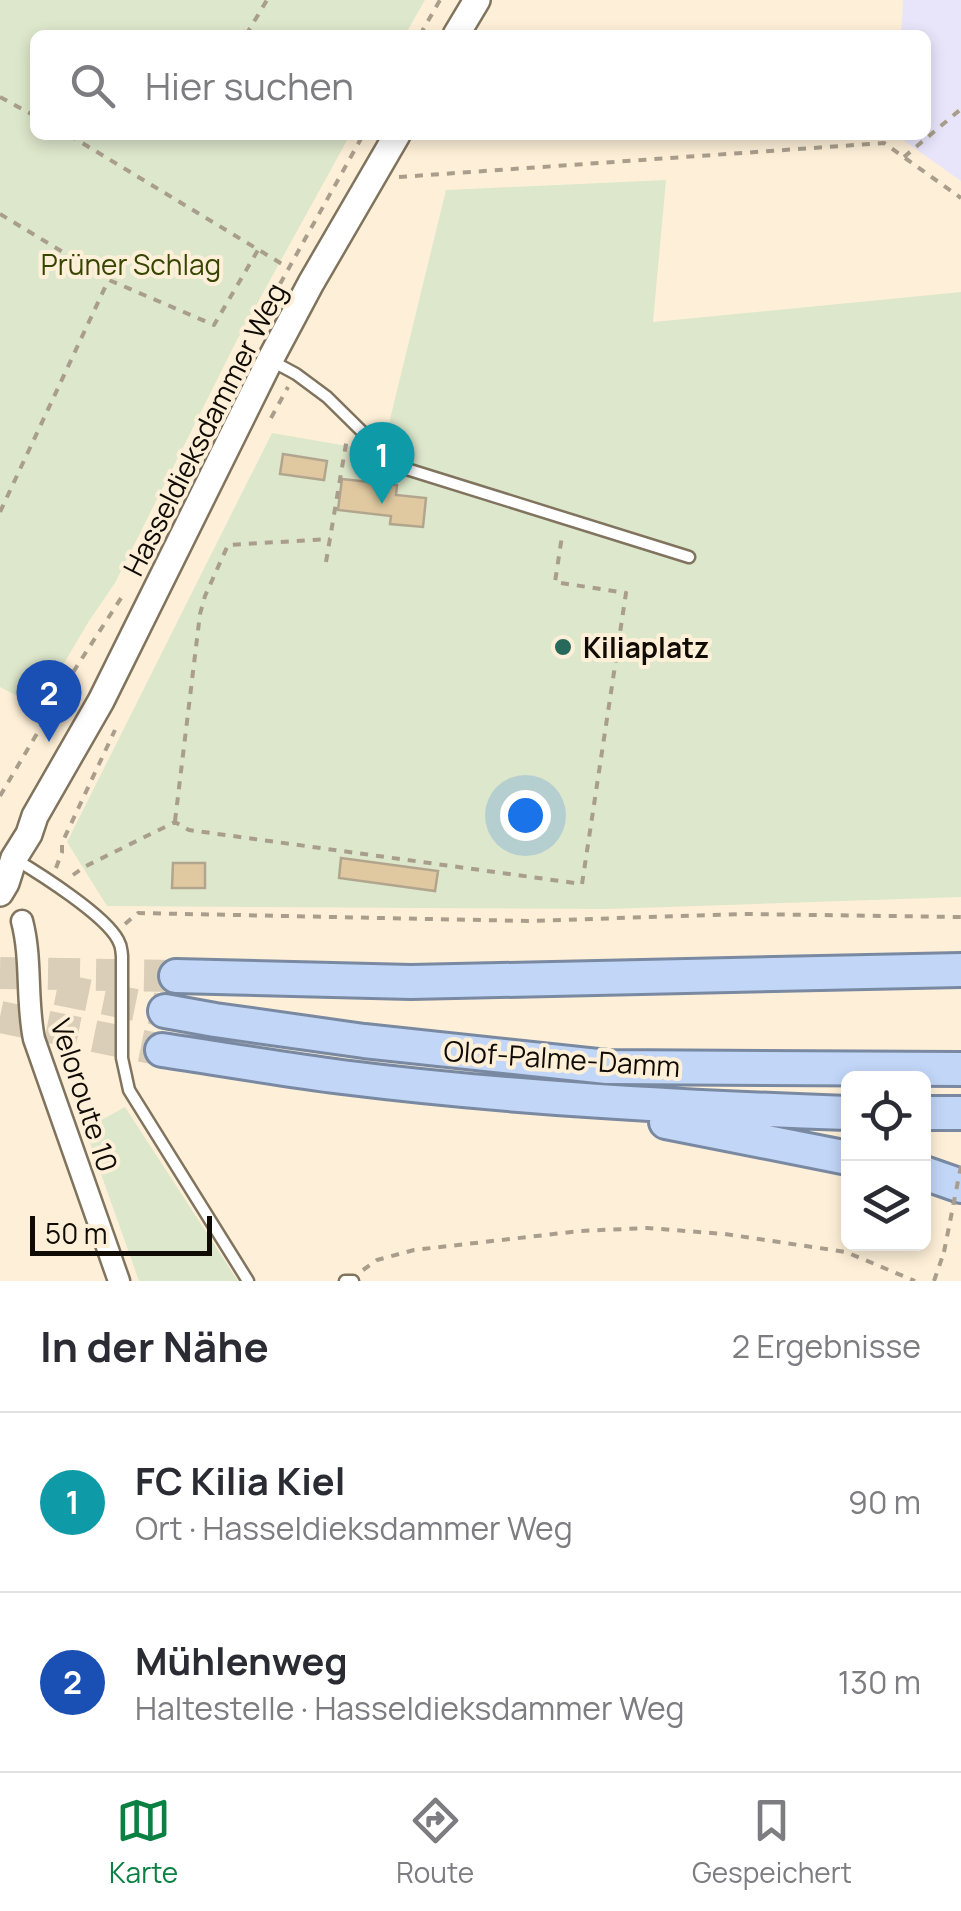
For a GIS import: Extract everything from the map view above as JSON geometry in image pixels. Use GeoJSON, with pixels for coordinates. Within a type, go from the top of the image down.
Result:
{"type":"FeatureCollection","features":[{"type":"Feature","properties":{"kind":"highway"},"geometry":{"type":"LineString","coordinates":[[176,976],[411,982],[961,970]]}},
{"type":"Feature","properties":{"kind":"highway","name":"Olof-Palme-Damm"},"geometry":{"type":"LineString","coordinates":[[165,1011],[364,1040],[606,1067],[961,1069]]}},
{"type":"Feature","properties":{"kind":"highway","name":"Olof-Palme-Damm"},"geometry":{"type":"LineString","coordinates":[[162,1050],[343,1077],[519,1094],[696,1108],[841,1113]]}},
{"type":"Feature","properties":{"kind":"highway"},"geometry":{"type":"LineString","coordinates":[[519,1094],[841,1157]]}},
{"type":"Feature","properties":{"kind":"highway"},"geometry":{"type":"LineString","coordinates":[[931,1113],[961,1113]]}},
{"type":"Feature","properties":{"kind":"highway"},"geometry":{"type":"LineString","coordinates":[[931,1175],[961,1186]]}},
{"type":"Feature","properties":{"kind":"street"},"geometry":{"type":"LineString","coordinates":[[459,30],[477,0]]}},
{"type":"Feature","properties":{"kind":"street","name":"Hasseldieksdammer Weg"},"geometry":{"type":"LineString","coordinates":[[0,892],[6,883],[7,864],[29,834],[35,816],[152,601],[270,360],[394,140]]}},
{"type":"Feature","properties":{"kind":"street","name":"Veloroute 10"},"geometry":{"type":"LineString","coordinates":[[22,921],[34,1039],[119,1281]]}},
{"type":"Feature","properties":{"kind":"lane"},"geometry":{"type":"LineString","coordinates":[[270,360],[310,384],[397,466],[689,557]]}},
{"type":"Feature","properties":{"kind":"lane"},"geometry":{"type":"LineString","coordinates":[[7,864],[58,888],[114,934],[121,949],[122,1058],[128,1090],[248,1281]]}},
{"type":"Feature","properties":{"kind":"path"},"geometry":{"type":"LineString","coordinates":[[249,30],[266,0]]}},
{"type":"Feature","properties":{"kind":"path"},"geometry":{"type":"LineString","coordinates":[[423,30],[440,0]]}},
{"type":"Feature","properties":{"kind":"path"},"geometry":{"type":"LineString","coordinates":[[0,97],[30,113]]}},
{"type":"Feature","properties":{"kind":"path"},"geometry":{"type":"LineString","coordinates":[[931,134],[961,109]]}},
{"type":"Feature","properties":{"kind":"path"},"geometry":{"type":"LineString","coordinates":[[77,140],[288,268],[360,140]]}},
{"type":"Feature","properties":{"kind":"path"},"geometry":{"type":"LineString","coordinates":[[904,157],[924,140]]}},
{"type":"Feature","properties":{"kind":"path"},"geometry":{"type":"LineString","coordinates":[[420,176],[884,143],[961,198]]}},
{"type":"Feature","properties":{"kind":"path"},"geometry":{"type":"LineString","coordinates":[[0,214],[108,280],[214,325],[258,250]]}},
{"type":"Feature","properties":{"kind":"path"},"geometry":{"type":"LineString","coordinates":[[0,512],[108,280]]}},
{"type":"Feature","properties":{"kind":"path"},"geometry":{"type":"LineString","coordinates":[[326,562],[351,420]]}},
{"type":"Feature","properties":{"kind":"path"},"geometry":{"type":"LineString","coordinates":[[175,822],[189,830],[582,884],[626,594],[555,582],[564,517]]}},
{"type":"Feature","properties":{"kind":"path"},"geometry":{"type":"LineString","coordinates":[[175,822],[200,614],[228,544],[330,539]]}},
{"type":"Feature","properties":{"kind":"path"},"geometry":{"type":"LineString","coordinates":[[0,796],[104,624]]}},
{"type":"Feature","properties":{"kind":"path"},"geometry":{"type":"LineString","coordinates":[[58,888],[84,867],[175,822]]}},
{"type":"Feature","properties":{"kind":"path"},"geometry":{"type":"LineString","coordinates":[[114,934],[138,913],[528,921],[744,914],[961,917]]}},
{"type":"Feature","properties":{"kind":"path"},"geometry":{"type":"LineString","coordinates":[[934,1281],[944,1252],[961,1166]]}},
{"type":"Feature","properties":{"kind":"path"},"geometry":{"type":"LineString","coordinates":[[348,1281],[377,1260],[414,1250],[580,1231],[647,1228],[725,1234],[846,1252],[915,1281]]}},
{"type":"Feature","properties":{"kind":"shaded area"},"geometry":{"type":"Polygon","coordinates":[[[903,0],[961,0],[961,181],[903,140],[931,140],[931,30],[901,30],[903,0]]]}},
{"type":"Feature","properties":{"kind":"green space","name":"Prüner Schlag"},"geometry":{"type":"Polygon","coordinates":[[[0,0],[425,0],[408,30],[30,30],[30,140],[347,140],[237,340],[115,583],[38,707],[0,687],[0,0]]]}},
{"type":"Feature","properties":{"kind":"green space","name":"Kiliaplatz"},"geometry":{"type":"Polygon","coordinates":[[[666,180],[653,322],[961,292],[961,897],[608,909],[107,906],[67,842],[272,433],[382,452],[446,190],[666,180]]]}},
{"type":"Feature","properties":{"kind":"green space"},"geometry":{"type":"Polygon","coordinates":[[[125,1107],[238,1281],[139,1281],[85,1129],[125,1107]]]}},
{"type":"Feature","properties":{"kind":"building"},"geometry":{"type":"Polygon","coordinates":[[[283,454],[327,461],[324,480],[280,474],[283,454]]]}},
{"type":"Feature","properties":{"kind":"building"},"geometry":{"type":"Polygon","coordinates":[[[342,479],[397,485],[396,495],[426,498],[423,527],[390,524],[391,516],[338,510],[342,479]]]}},
{"type":"Feature","properties":{"kind":"building"},"geometry":{"type":"Polygon","coordinates":[[[341,858],[438,871],[435,891],[339,878],[341,858]]]}},
{"type":"Feature","properties":{"kind":"building"},"geometry":{"type":"Polygon","coordinates":[[[173,863],[205,863],[205,888],[172,888],[173,863]]]}},
{"type":"Feature","properties":{"kind":"tunnel"},"geometry":{"type":"LineString","coordinates":[[0,973],[176,976]]}},
{"type":"Feature","properties":{"kind":"tunnel"},"geometry":{"type":"LineString","coordinates":[[57,989],[165,1011]]}},
{"type":"Feature","properties":{"kind":"tunnel"},"geometry":{"type":"LineString","coordinates":[[0,1017],[162,1050]]}},
{"type":"Feature","properties":{"kind":"place","name":"FC Kilia Kiel"},"geometry":{"type":"Point","coordinates":[382,504]}},
{"type":"Feature","properties":{"kind":"place","name":"Kiliaplatz"},"geometry":{"type":"Point","coordinates":[563,647]}},
{"type":"Feature","properties":{"kind":"place","name":"Mühlenweg"},"geometry":{"type":"Point","coordinates":[49,742]}}]}
